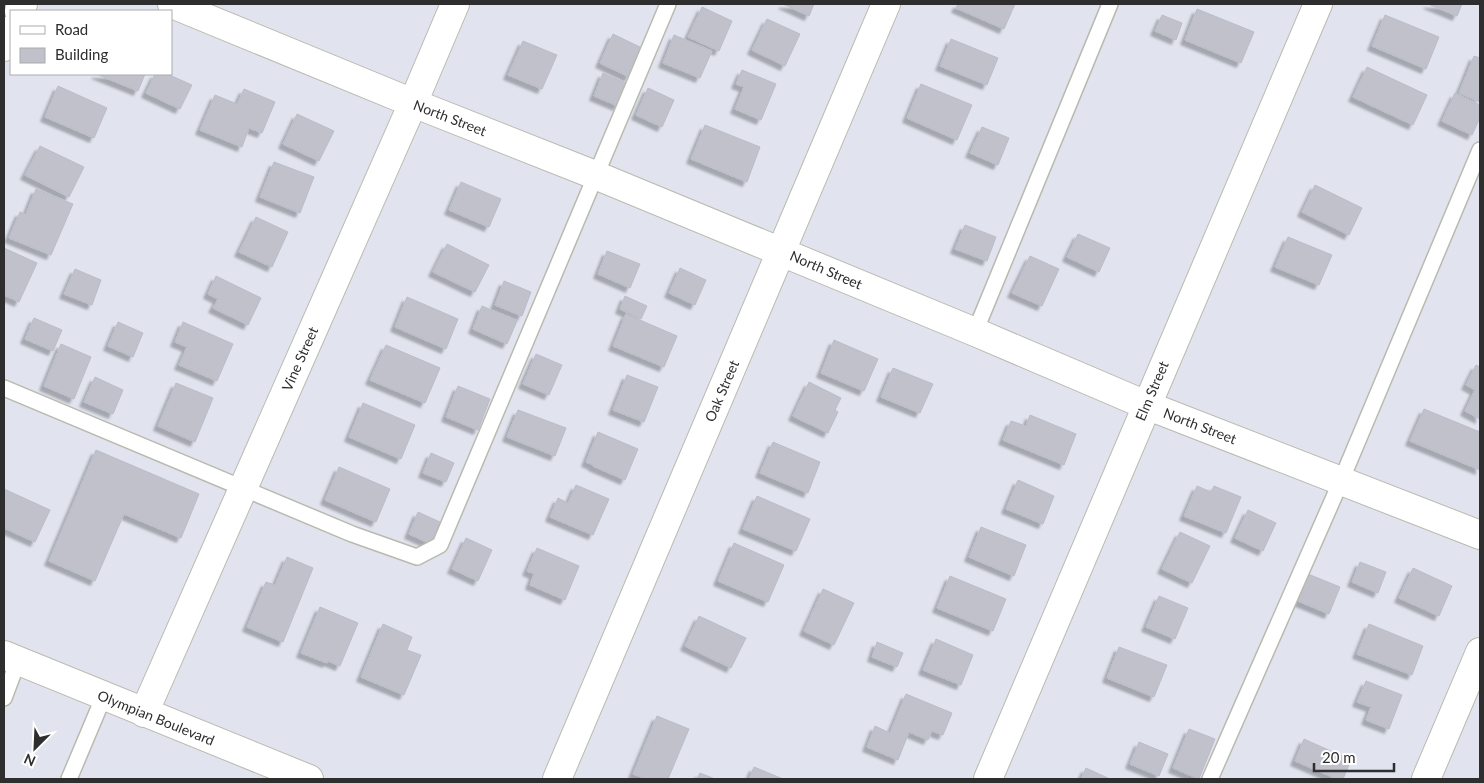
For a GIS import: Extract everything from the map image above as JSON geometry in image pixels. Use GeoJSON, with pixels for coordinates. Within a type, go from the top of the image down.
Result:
{"type":"FeatureCollection","features":[{"type":"Feature","properties":{"kind":"street","name":"North Street"},"geometry":{"type":"LineString","coordinates":[[172,4],[413,104],[596,175],[1146,405],[1480,535]]}},
{"type":"Feature","properties":{"kind":"street","name":"Vine Street"},"geometry":{"type":"LineString","coordinates":[[144,713],[413,104],[455,4]]}},
{"type":"Feature","properties":{"kind":"street","name":"Oak Street"},"geometry":{"type":"LineString","coordinates":[[557,779],[886,4]]}},
{"type":"Feature","properties":{"kind":"street","name":"Elm Street"},"geometry":{"type":"LineString","coordinates":[[988,779],[1318,4]]}},
{"type":"Feature","properties":{"kind":"street"},"geometry":{"type":"LineString","coordinates":[[4,47],[10,32]]}},
{"type":"Feature","properties":{"kind":"street"},"geometry":{"type":"LineString","coordinates":[[1426,779],[1480,652]]}},
{"type":"Feature","properties":{"kind":"street","name":"Olympian Boulevard"},"geometry":{"type":"LineString","coordinates":[[11,658],[309,779]]}},
{"type":"Feature","properties":{"kind":"lane"},"geometry":{"type":"LineString","coordinates":[[4,388],[352,534],[416,557],[440,545],[668,4]]}},
{"type":"Feature","properties":{"kind":"lane"},"geometry":{"type":"LineString","coordinates":[[975,332],[1110,4]]}},
{"type":"Feature","properties":{"kind":"lane"},"geometry":{"type":"LineString","coordinates":[[1210,779],[1341,481],[1480,150]]}},
{"type":"Feature","properties":{"kind":"lane"},"geometry":{"type":"LineString","coordinates":[[4,698],[11,658]]}},
{"type":"Feature","properties":{"kind":"lane"},"geometry":{"type":"LineString","coordinates":[[69,779],[104,696]]}},
{"type":"Feature","properties":{"kind":"building"},"geometry":{"type":"Polygon","coordinates":[[[783,4],[814,4],[809,16],[783,4]]]}},
{"type":"Feature","properties":{"kind":"building"},"geometry":{"type":"Polygon","coordinates":[[[958,4],[1015,4],[1004,29],[956,8],[958,4]]]}},
{"type":"Feature","properties":{"kind":"building"},"geometry":{"type":"Polygon","coordinates":[[[1428,4],[1462,4],[1457,16],[1428,4]]]}},
{"type":"Feature","properties":{"kind":"building"},"geometry":{"type":"Polygon","coordinates":[[[702,7],[732,21],[719,51],[688,37],[702,7]]]}},
{"type":"Feature","properties":{"kind":"building"},"geometry":{"type":"Polygon","coordinates":[[[1197,9],[1254,32],[1241,63],[1185,40],[1197,9]]]}},
{"type":"Feature","properties":{"kind":"building"},"geometry":{"type":"Polygon","coordinates":[[[1162,15],[1182,23],[1176,40],[1155,31],[1162,15]]]}},
{"type":"Feature","properties":{"kind":"building"},"geometry":{"type":"Polygon","coordinates":[[[1385,15],[1439,37],[1426,69],[1372,46],[1385,15]]]}},
{"type":"Feature","properties":{"kind":"building"},"geometry":{"type":"Polygon","coordinates":[[[767,19],[800,34],[785,66],[752,50],[767,19]]]}},
{"type":"Feature","properties":{"kind":"building"},"geometry":{"type":"Polygon","coordinates":[[[613,34],[642,48],[629,77],[600,63],[613,34]]]}},
{"type":"Feature","properties":{"kind":"building"},"geometry":{"type":"Polygon","coordinates":[[[674,35],[712,51],[700,78],[663,63],[674,35]]]}},
{"type":"Feature","properties":{"kind":"building"},"geometry":{"type":"Polygon","coordinates":[[[951,39],[998,58],[987,85],[940,66],[951,39]]]}},
{"type":"Feature","properties":{"kind":"building"},"geometry":{"type":"Polygon","coordinates":[[[523,41],[557,55],[542,89],[508,75],[523,41]]]}},
{"type":"Feature","properties":{"kind":"building"},"geometry":{"type":"Polygon","coordinates":[[[1474,56],[1480,58],[1480,102],[1459,93],[1474,56]]]}},
{"type":"Feature","properties":{"kind":"building"},"geometry":{"type":"Polygon","coordinates":[[[1367,67],[1427,95],[1413,125],[1353,97],[1367,67]]]}},
{"type":"Feature","properties":{"kind":"building"},"geometry":{"type":"Polygon","coordinates":[[[742,70],[776,84],[761,120],[735,109],[744,87],[736,84],[742,70]]]}},
{"type":"Feature","properties":{"kind":"building"},"geometry":{"type":"Polygon","coordinates":[[[603,73],[628,84],[618,106],[594,96],[603,73]]]}},
{"type":"Feature","properties":{"kind":"building"},"geometry":{"type":"Polygon","coordinates":[[[98,75],[145,75],[138,91],[98,75]]]}},
{"type":"Feature","properties":{"kind":"building"},"geometry":{"type":"Polygon","coordinates":[[[155,75],[169,75],[192,85],[180,109],[146,93],[155,75]]]}},
{"type":"Feature","properties":{"kind":"building"},"geometry":{"type":"Polygon","coordinates":[[[921,84],[972,105],[957,140],[907,118],[921,84]]]}},
{"type":"Feature","properties":{"kind":"building"},"geometry":{"type":"Polygon","coordinates":[[[58,86],[107,108],[94,138],[45,117],[58,86]]]}},
{"type":"Feature","properties":{"kind":"building"},"geometry":{"type":"Polygon","coordinates":[[[648,88],[674,100],[662,127],[636,115],[648,88]]]}},
{"type":"Feature","properties":{"kind":"building"},"geometry":{"type":"Polygon","coordinates":[[[244,89],[275,102],[262,133],[249,128],[242,147],[200,130],[215,95],[237,104],[244,89]]]}},
{"type":"Feature","properties":{"kind":"building"},"geometry":{"type":"Polygon","coordinates":[[[1455,93],[1480,105],[1480,118],[1472,135],[1442,121],[1455,93]]]}},
{"type":"Feature","properties":{"kind":"building"},"geometry":{"type":"Polygon","coordinates":[[[297,114],[334,131],[319,161],[283,144],[297,114]]]}},
{"type":"Feature","properties":{"kind":"building"},"geometry":{"type":"Polygon","coordinates":[[[705,125],[760,147],[747,182],[691,159],[705,125]]]}},
{"type":"Feature","properties":{"kind":"building"},"geometry":{"type":"Polygon","coordinates":[[[982,127],[1009,138],[998,165],[970,153],[982,127]]]}},
{"type":"Feature","properties":{"kind":"building"},"geometry":{"type":"Polygon","coordinates":[[[40,146],[84,167],[69,197],[25,175],[40,146]]]}},
{"type":"Feature","properties":{"kind":"building"},"geometry":{"type":"Polygon","coordinates":[[[274,162],[314,177],[300,213],[260,197],[274,162]]]}},
{"type":"Feature","properties":{"kind":"building"},"geometry":{"type":"Polygon","coordinates":[[[461,182],[501,199],[489,227],[449,210],[461,182]]]}},
{"type":"Feature","properties":{"kind":"building"},"geometry":{"type":"Polygon","coordinates":[[[1315,185],[1362,208],[1349,235],[1302,212],[1315,185]]]}},
{"type":"Feature","properties":{"kind":"building"},"geometry":{"type":"Polygon","coordinates":[[[36,189],[73,204],[51,255],[9,238],[20,212],[26,214],[36,189]]]}},
{"type":"Feature","properties":{"kind":"building"},"geometry":{"type":"Polygon","coordinates":[[[256,217],[288,232],[272,267],[239,252],[256,217]]]}},
{"type":"Feature","properties":{"kind":"building"},"geometry":{"type":"Polygon","coordinates":[[[965,225],[996,237],[987,261],[955,249],[965,225]]]}},
{"type":"Feature","properties":{"kind":"building"},"geometry":{"type":"Polygon","coordinates":[[[1078,234],[1110,248],[1099,272],[1067,257],[1078,234]]]}},
{"type":"Feature","properties":{"kind":"building"},"geometry":{"type":"Polygon","coordinates":[[[1288,237],[1332,255],[1319,285],[1275,267],[1288,237]]]}},
{"type":"Feature","properties":{"kind":"building"},"geometry":{"type":"Polygon","coordinates":[[[447,244],[489,265],[475,292],[433,272],[447,244]]]}},
{"type":"Feature","properties":{"kind":"building"},"geometry":{"type":"Polygon","coordinates":[[[4,248],[37,263],[19,302],[4,295],[4,248]]]}},
{"type":"Feature","properties":{"kind":"building"},"geometry":{"type":"Polygon","coordinates":[[[607,251],[640,264],[630,288],[598,274],[607,251]]]}},
{"type":"Feature","properties":{"kind":"building"},"geometry":{"type":"Polygon","coordinates":[[[1030,256],[1059,269],[1042,306],[1012,293],[1030,256]]]}},
{"type":"Feature","properties":{"kind":"building"},"geometry":{"type":"Polygon","coordinates":[[[680,268],[706,280],[695,305],[669,293],[680,268]]]}},
{"type":"Feature","properties":{"kind":"building"},"geometry":{"type":"Polygon","coordinates":[[[75,269],[101,280],[92,305],[64,294],[75,269]]]}},
{"type":"Feature","properties":{"kind":"building"},"geometry":{"type":"Polygon","coordinates":[[[216,276],[261,298],[248,325],[213,308],[218,299],[208,294],[216,276]]]}},
{"type":"Feature","properties":{"kind":"building"},"geometry":{"type":"Polygon","coordinates":[[[504,281],[531,292],[522,316],[495,305],[504,281]]]}},
{"type":"Feature","properties":{"kind":"building"},"geometry":{"type":"Polygon","coordinates":[[[625,296],[647,306],[641,319],[620,309],[625,296]]]}},
{"type":"Feature","properties":{"kind":"building"},"geometry":{"type":"Polygon","coordinates":[[[407,297],[458,319],[446,349],[395,327],[407,297]]]}},
{"type":"Feature","properties":{"kind":"building"},"geometry":{"type":"Polygon","coordinates":[[[482,306],[517,321],[507,344],[473,329],[482,306]]]}},
{"type":"Feature","properties":{"kind":"building"},"geometry":{"type":"Polygon","coordinates":[[[626,314],[677,336],[664,367],[613,346],[626,314]]]}},
{"type":"Feature","properties":{"kind":"building"},"geometry":{"type":"Polygon","coordinates":[[[34,318],[62,330],[53,351],[25,339],[34,318]]]}},
{"type":"Feature","properties":{"kind":"building"},"geometry":{"type":"Polygon","coordinates":[[[118,322],[143,333],[133,357],[108,346],[118,322]]]}},
{"type":"Feature","properties":{"kind":"building"},"geometry":{"type":"Polygon","coordinates":[[[183,322],[233,344],[217,381],[179,365],[187,347],[175,342],[183,322]]]}},
{"type":"Feature","properties":{"kind":"building"},"geometry":{"type":"Polygon","coordinates":[[[834,340],[878,359],[864,391],[821,373],[834,340]]]}},
{"type":"Feature","properties":{"kind":"building"},"geometry":{"type":"Polygon","coordinates":[[[61,344],[91,357],[74,399],[44,386],[61,344]]]}},
{"type":"Feature","properties":{"kind":"building"},"geometry":{"type":"Polygon","coordinates":[[[386,345],[440,368],[425,403],[370,380],[386,345]]]}},
{"type":"Feature","properties":{"kind":"building"},"geometry":{"type":"Polygon","coordinates":[[[536,354],[562,365],[549,395],[523,384],[536,354]]]}},
{"type":"Feature","properties":{"kind":"building"},"geometry":{"type":"Polygon","coordinates":[[[1476,365],[1480,367],[1480,419],[1465,411],[1475,390],[1466,385],[1476,365]]]}},
{"type":"Feature","properties":{"kind":"building"},"geometry":{"type":"Polygon","coordinates":[[[893,368],[933,384],[920,413],[881,397],[893,368]]]}},
{"type":"Feature","properties":{"kind":"building"},"geometry":{"type":"Polygon","coordinates":[[[627,375],[658,387],[644,422],[613,410],[627,375]]]}},
{"type":"Feature","properties":{"kind":"building"},"geometry":{"type":"Polygon","coordinates":[[[95,377],[123,390],[113,414],[84,402],[95,377]]]}},
{"type":"Feature","properties":{"kind":"building"},"geometry":{"type":"Polygon","coordinates":[[[809,382],[841,398],[835,410],[838,412],[828,433],[793,416],[809,382]]]}},
{"type":"Feature","properties":{"kind":"building"},"geometry":{"type":"Polygon","coordinates":[[[176,383],[213,398],[195,442],[158,426],[176,383]]]}},
{"type":"Feature","properties":{"kind":"building"},"geometry":{"type":"Polygon","coordinates":[[[458,386],[490,399],[478,430],[446,417],[458,386]]]}},
{"type":"Feature","properties":{"kind":"building"},"geometry":{"type":"Polygon","coordinates":[[[363,403],[415,425],[401,459],[349,437],[363,403]]]}},
{"type":"Feature","properties":{"kind":"building"},"geometry":{"type":"Polygon","coordinates":[[[1424,409],[1480,432],[1480,470],[1410,441],[1424,409]]]}},
{"type":"Feature","properties":{"kind":"building"},"geometry":{"type":"Polygon","coordinates":[[[518,410],[566,428],[555,456],[507,437],[518,410]]]}},
{"type":"Feature","properties":{"kind":"building"},"geometry":{"type":"Polygon","coordinates":[[[1030,415],[1076,434],[1064,465],[1003,440],[1011,421],[1026,426],[1030,415]]]}},
{"type":"Feature","properties":{"kind":"building"},"geometry":{"type":"Polygon","coordinates":[[[598,432],[638,449],[625,480],[586,462],[598,432]]]}},
{"type":"Feature","properties":{"kind":"building"},"geometry":{"type":"Polygon","coordinates":[[[773,442],[820,462],[808,493],[760,473],[773,442]]]}},
{"type":"Feature","properties":{"kind":"building"},"geometry":{"type":"Polygon","coordinates":[[[96,450],[199,494],[181,538],[124,514],[95,581],[49,561],[96,450]]]}},
{"type":"Feature","properties":{"kind":"building"},"geometry":{"type":"Polygon","coordinates":[[[431,453],[454,463],[446,482],[423,473],[431,453]]]}},
{"type":"Feature","properties":{"kind":"building"},"geometry":{"type":"Polygon","coordinates":[[[339,467],[390,489],[376,522],[325,500],[339,467]]]}},
{"type":"Feature","properties":{"kind":"building"},"geometry":{"type":"Polygon","coordinates":[[[1018,480],[1054,496],[1043,524],[1006,509],[1018,480]]]}},
{"type":"Feature","properties":{"kind":"building"},"geometry":{"type":"Polygon","coordinates":[[[576,485],[609,499],[593,535],[550,517],[558,498],[568,503],[576,485]]]}},
{"type":"Feature","properties":{"kind":"building"},"geometry":{"type":"Polygon","coordinates":[[[1197,486],[1211,492],[1214,486],[1241,497],[1226,533],[1184,516],[1197,486]]]}},
{"type":"Feature","properties":{"kind":"building"},"geometry":{"type":"Polygon","coordinates":[[[4,489],[50,510],[35,542],[4,528],[4,489]]]}},
{"type":"Feature","properties":{"kind":"building"},"geometry":{"type":"Polygon","coordinates":[[[757,496],[810,519],[796,551],[743,529],[757,496]]]}},
{"type":"Feature","properties":{"kind":"building"},"geometry":{"type":"Polygon","coordinates":[[[1248,510],[1276,523],[1263,551],[1235,538],[1248,510]]]}},
{"type":"Feature","properties":{"kind":"building"},"geometry":{"type":"Polygon","coordinates":[[[418,512],[440,522],[431,544],[409,534],[418,512]]]}},
{"type":"Feature","properties":{"kind":"building"},"geometry":{"type":"Polygon","coordinates":[[[981,527],[1026,545],[1014,576],[969,557],[981,527]]]}},
{"type":"Feature","properties":{"kind":"building"},"geometry":{"type":"Polygon","coordinates":[[[1180,532],[1210,546],[1192,583],[1162,569],[1180,532]]]}},
{"type":"Feature","properties":{"kind":"building"},"geometry":{"type":"Polygon","coordinates":[[[466,538],[492,550],[478,581],[452,569],[466,538]]]}},
{"type":"Feature","properties":{"kind":"building"},"geometry":{"type":"Polygon","coordinates":[[[734,543],[784,565],[768,602],[718,581],[734,543]]]}},
{"type":"Feature","properties":{"kind":"building"},"geometry":{"type":"Polygon","coordinates":[[[537,548],[579,566],[565,600],[530,585],[534,574],[527,571],[537,548]]]}},
{"type":"Feature","properties":{"kind":"building"},"geometry":{"type":"Polygon","coordinates":[[[287,557],[313,568],[283,642],[247,627],[266,582],[275,585],[287,557]]]}},
{"type":"Feature","properties":{"kind":"building"},"geometry":{"type":"Polygon","coordinates":[[[1360,562],[1386,572],[1378,593],[1352,582],[1360,562]]]}},
{"type":"Feature","properties":{"kind":"building"},"geometry":{"type":"Polygon","coordinates":[[[1413,568],[1452,586],[1439,616],[1399,598],[1413,568]]]}},
{"type":"Feature","properties":{"kind":"building"},"geometry":{"type":"Polygon","coordinates":[[[1308,574],[1340,587],[1329,614],[1298,601],[1308,574]]]}},
{"type":"Feature","properties":{"kind":"building"},"geometry":{"type":"Polygon","coordinates":[[[950,576],[1006,599],[993,631],[937,608],[950,576]]]}},
{"type":"Feature","properties":{"kind":"building"},"geometry":{"type":"Polygon","coordinates":[[[823,589],[854,603],[834,645],[804,631],[823,589]]]}},
{"type":"Feature","properties":{"kind":"building"},"geometry":{"type":"Polygon","coordinates":[[[1159,596],[1188,608],[1175,639],[1146,627],[1159,596]]]}},
{"type":"Feature","properties":{"kind":"building"},"geometry":{"type":"Polygon","coordinates":[[[320,607],[358,623],[340,666],[301,653],[320,607]]]}},
{"type":"Feature","properties":{"kind":"building"},"geometry":{"type":"Polygon","coordinates":[[[699,616],[746,638],[731,668],[685,646],[699,616]]]}},
{"type":"Feature","properties":{"kind":"building"},"geometry":{"type":"Polygon","coordinates":[[[383,624],[412,637],[407,650],[421,655],[404,695],[361,677],[383,624]]]}},
{"type":"Feature","properties":{"kind":"building"},"geometry":{"type":"Polygon","coordinates":[[[1369,624],[1423,646],[1412,675],[1357,654],[1369,624]]]}},
{"type":"Feature","properties":{"kind":"building"},"geometry":{"type":"Polygon","coordinates":[[[936,639],[973,655],[961,685],[923,670],[936,639]]]}},
{"type":"Feature","properties":{"kind":"building"},"geometry":{"type":"Polygon","coordinates":[[[877,642],[903,653],[897,667],[872,657],[877,642]]]}},
{"type":"Feature","properties":{"kind":"building"},"geometry":{"type":"Polygon","coordinates":[[[1119,647],[1167,665],[1154,697],[1107,678],[1119,647]]]}},
{"type":"Feature","properties":{"kind":"building"},"geometry":{"type":"Polygon","coordinates":[[[1366,681],[1402,695],[1389,729],[1366,720],[1371,707],[1357,702],[1366,681]]]}},
{"type":"Feature","properties":{"kind":"building"},"geometry":{"type":"Polygon","coordinates":[[[906,694],[952,713],[943,735],[932,731],[928,740],[909,732],[898,760],[867,747],[875,726],[890,733],[906,694]]]}},
{"type":"Feature","properties":{"kind":"building"},"geometry":{"type":"Polygon","coordinates":[[[657,716],[689,729],[668,779],[646,779],[633,774],[657,716]]]}},
{"type":"Feature","properties":{"kind":"building"},"geometry":{"type":"Polygon","coordinates":[[[1189,729],[1215,739],[1199,779],[1173,768],[1189,729]]]}},
{"type":"Feature","properties":{"kind":"building"},"geometry":{"type":"Polygon","coordinates":[[[1304,739],[1351,760],[1343,779],[1337,779],[1295,761],[1304,739]]]}},
{"type":"Feature","properties":{"kind":"building"},"geometry":{"type":"Polygon","coordinates":[[[1139,742],[1168,754],[1159,776],[1130,764],[1139,742]]]}},
{"type":"Feature","properties":{"kind":"building"},"geometry":{"type":"Polygon","coordinates":[[[754,767],[783,779],[749,779],[754,767]]]}},
{"type":"Feature","properties":{"kind":"building"},"geometry":{"type":"Polygon","coordinates":[[[1086,768],[1110,779],[1081,779],[1086,768]]]}},
{"type":"Feature","properties":{"kind":"building"},"geometry":{"type":"Polygon","coordinates":[[[700,773],[715,779],[697,779],[700,773]]]}}]}
